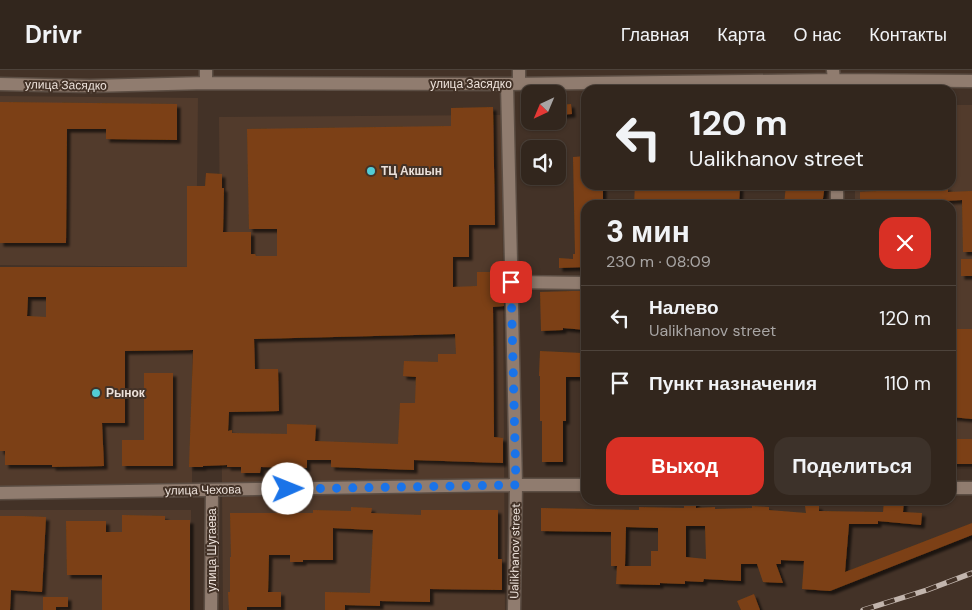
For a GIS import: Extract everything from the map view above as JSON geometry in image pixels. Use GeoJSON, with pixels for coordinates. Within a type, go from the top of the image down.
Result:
{"type":"FeatureCollection","features":[{"type":"Feature","properties":{"kind":"street"},"geometry":{"type":"LineString","coordinates":[[206,70],[206,83]]}},
{"type":"Feature","properties":{"kind":"street"},"geometry":{"type":"LineString","coordinates":[[513,84],[519,70]]}},
{"type":"Feature","properties":{"kind":"street","name":"улица Засядко"},"geometry":{"type":"LineString","coordinates":[[0,84],[90,86],[206,83],[513,84],[834,80],[972,81]]}},
{"type":"Feature","properties":{"kind":"street","name":"Ualikhanov street"},"geometry":{"type":"LineString","coordinates":[[513,84],[511,282],[516,485],[514,610]]}},
{"type":"Feature","properties":{"kind":"street"},"geometry":{"type":"LineString","coordinates":[[511,282],[581,283]]}},
{"type":"Feature","properties":{"kind":"street","name":"улица Чехова"},"geometry":{"type":"LineString","coordinates":[[0,493],[581,485]]}},
{"type":"Feature","properties":{"kind":"street"},"geometry":{"type":"LineString","coordinates":[[956,488],[972,488]]}},
{"type":"Feature","properties":{"kind":"street","name":"улица Шугаева"},"geometry":{"type":"LineString","coordinates":[[212,490],[212,610]]}},
{"type":"Feature","properties":{"kind":"shaded area"},"geometry":{"type":"Polygon","coordinates":[[[0,96],[198,98],[196,267],[0,265],[0,96]]]}},
{"type":"Feature","properties":{"kind":"shaded area"},"geometry":{"type":"Polygon","coordinates":[[[956,105],[972,105],[972,468],[956,468],[956,200],[855,200],[855,190],[956,190],[956,105]]]}},
{"type":"Feature","properties":{"kind":"shaded area"},"geometry":{"type":"Polygon","coordinates":[[[502,115],[505,610],[223,610],[219,117],[502,115]]]}},
{"type":"Feature","properties":{"kind":"shaded area","name":"Рынок"},"geometry":{"type":"Polygon","coordinates":[[[0,299],[192,299],[192,488],[0,487],[0,299]]]}},
{"type":"Feature","properties":{"kind":"shaded area"},"geometry":{"type":"Polygon","coordinates":[[[0,510],[191,510],[192,610],[0,610],[0,510]]]}},
{"type":"Feature","properties":{"kind":"building"},"geometry":{"type":"Polygon","coordinates":[[[0,102],[177,104],[177,140],[106,139],[106,129],[67,129],[66,243],[0,243],[0,102]]]}},
{"type":"Feature","properties":{"kind":"building"},"geometry":{"type":"Polygon","coordinates":[[[566,104],[571,104],[572,114],[566,114],[566,104]]]}},
{"type":"Feature","properties":{"kind":"building"},"geometry":{"type":"Polygon","coordinates":[[[493,107],[495,225],[469,225],[469,257],[453,257],[453,287],[477,286],[477,272],[503,272],[504,306],[493,307],[494,437],[503,438],[503,463],[414,460],[414,470],[331,467],[331,460],[307,460],[307,468],[261,467],[260,473],[241,473],[241,467],[227,467],[227,465],[189,467],[193,350],[125,351],[125,423],[102,423],[104,466],[52,467],[52,465],[5,465],[5,451],[0,451],[0,267],[187,267],[187,186],[205,186],[206,173],[222,174],[222,188],[224,188],[223,232],[251,232],[251,254],[256,256],[277,256],[277,229],[249,229],[247,129],[451,126],[451,108],[493,107]],[[28,297],[27,316],[46,317],[46,297],[28,297]],[[455,334],[254,339],[255,369],[278,369],[279,411],[229,412],[228,431],[232,430],[232,433],[287,434],[287,424],[316,425],[315,441],[398,444],[400,403],[415,403],[416,377],[403,376],[404,361],[438,362],[438,354],[456,354],[455,334]]]}},
{"type":"Feature","properties":{"kind":"building"},"geometry":{"type":"Polygon","coordinates":[[[581,156],[581,190],[603,190],[603,200],[581,200],[581,267],[559,268],[559,258],[573,259],[573,254],[575,254],[573,157],[581,156]]]}},
{"type":"Feature","properties":{"kind":"building"},"geometry":{"type":"Polygon","coordinates":[[[635,190],[740,190],[739,200],[634,200],[635,190]]]}},
{"type":"Feature","properties":{"kind":"building"},"geometry":{"type":"Polygon","coordinates":[[[786,190],[824,190],[823,200],[784,200],[786,190]]]}},
{"type":"Feature","properties":{"kind":"building"},"geometry":{"type":"Polygon","coordinates":[[[895,190],[972,191],[972,252],[963,252],[962,200],[860,200],[860,192],[895,190]]]}},
{"type":"Feature","properties":{"kind":"building"},"geometry":{"type":"Polygon","coordinates":[[[961,259],[972,259],[972,276],[961,276],[961,259]]]}},
{"type":"Feature","properties":{"kind":"building"},"geometry":{"type":"Polygon","coordinates":[[[581,291],[581,330],[563,328],[563,330],[541,331],[540,292],[581,291]]]}},
{"type":"Feature","properties":{"kind":"building"},"geometry":{"type":"Polygon","coordinates":[[[956,329],[972,329],[972,419],[956,417],[956,329]]]}},
{"type":"Feature","properties":{"kind":"building"},"geometry":{"type":"Polygon","coordinates":[[[540,351],[581,353],[581,377],[566,377],[566,421],[563,421],[563,462],[542,462],[540,351]]]}},
{"type":"Feature","properties":{"kind":"building"},"geometry":{"type":"Polygon","coordinates":[[[144,373],[173,373],[173,466],[122,466],[122,440],[144,440],[144,373]]]}},
{"type":"Feature","properties":{"kind":"building"},"geometry":{"type":"Polygon","coordinates":[[[956,439],[972,439],[972,464],[956,464],[956,439]]]}},
{"type":"Feature","properties":{"kind":"building"},"geometry":{"type":"Polygon","coordinates":[[[684,505],[696,505],[696,508],[715,507],[715,509],[752,508],[752,506],[769,507],[769,510],[806,513],[805,506],[819,506],[819,511],[883,512],[884,505],[904,505],[903,512],[922,513],[921,525],[878,521],[878,524],[849,524],[845,572],[972,523],[972,535],[830,591],[802,589],[804,561],[781,560],[781,564],[776,564],[783,583],[763,582],[757,564],[741,564],[741,581],[704,579],[703,582],[685,581],[685,584],[616,584],[617,566],[611,566],[611,532],[541,531],[541,508],[639,510],[639,507],[684,508],[684,505]],[[686,526],[686,557],[706,559],[705,526],[686,526]],[[626,527],[625,566],[651,566],[651,551],[658,551],[658,528],[626,527]]]}},
{"type":"Feature","properties":{"kind":"building"},"geometry":{"type":"Polygon","coordinates":[[[351,507],[372,508],[371,513],[421,515],[421,510],[498,510],[498,559],[502,559],[502,590],[430,589],[430,602],[380,601],[380,606],[345,605],[345,610],[325,610],[325,592],[370,593],[373,530],[333,528],[333,560],[290,562],[290,555],[269,555],[268,592],[281,592],[281,607],[247,607],[247,610],[229,610],[230,513],[313,513],[313,510],[351,511],[351,507]]]}},
{"type":"Feature","properties":{"kind":"building"},"geometry":{"type":"Polygon","coordinates":[[[122,515],[165,516],[165,520],[190,520],[190,610],[102,610],[102,575],[67,575],[66,521],[106,521],[106,532],[122,532],[122,515]]]}},
{"type":"Feature","properties":{"kind":"building"},"geometry":{"type":"Polygon","coordinates":[[[0,516],[46,517],[42,592],[11,590],[10,610],[0,610],[0,516]]]}},
{"type":"Feature","properties":{"kind":"building"},"geometry":{"type":"Polygon","coordinates":[[[754,594],[760,610],[741,610],[737,601],[754,594]]]}},
{"type":"Feature","properties":{"kind":"building"},"geometry":{"type":"Polygon","coordinates":[[[43,597],[68,597],[68,607],[56,607],[56,610],[43,610],[43,597]]]}},
{"type":"Feature","properties":{"kind":"railway"},"geometry":{"type":"LineString","coordinates":[[863,610],[927,590],[972,573]]}},
{"type":"Feature","properties":{"kind":"place","name":"ТЦ Акшын"},"geometry":{"type":"Point","coordinates":[371,171]}},
{"type":"Feature","properties":{"kind":"place","name":"Рынок"},"geometry":{"type":"Point","coordinates":[96,393]}},
{"type":"Feature","properties":{"kind":"route"},"geometry":{"type":"LineString","coordinates":[[288,489],[516,485],[511,282]]}}]}
